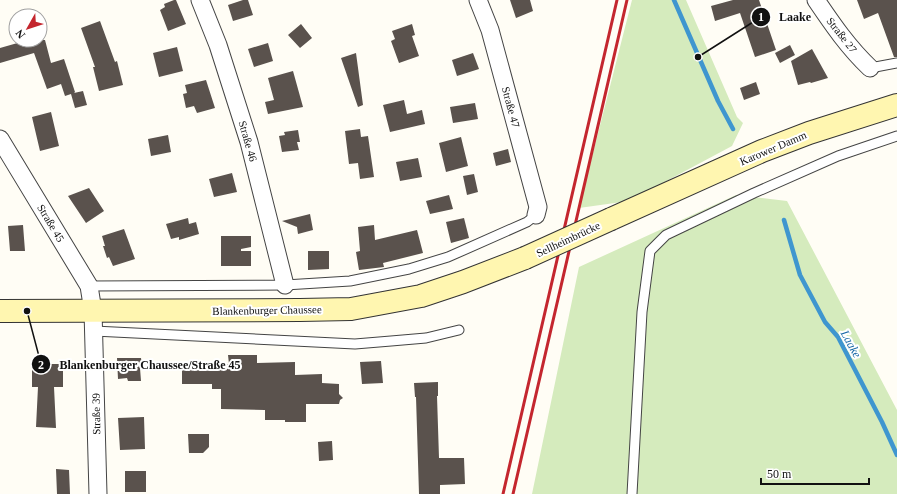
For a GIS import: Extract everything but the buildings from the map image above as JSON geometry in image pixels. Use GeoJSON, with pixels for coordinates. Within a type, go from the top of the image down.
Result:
{"type":"FeatureCollection","features":[{"type":"Feature","properties":{"kind":"main road","name":"Karower Damm"},"geometry":{"type":"LineString","coordinates":[[611,219],[762,152],[809,133],[897,105]]}},
{"type":"Feature","properties":{"kind":"main road","name":"Sellheimbrücke"},"geometry":{"type":"LineString","coordinates":[[525,258],[611,219]]}},
{"type":"Feature","properties":{"kind":"main road","name":"Blankenburger Chaussee"},"geometry":{"type":"LineString","coordinates":[[0,311],[94,321],[300,310],[350,309],[421,296],[463,282],[525,258]]}},
{"type":"Feature","properties":{"kind":"street","name":"Straße 46"},"geometry":{"type":"LineString","coordinates":[[200,0],[218,45],[249,142],[285,284]]}},
{"type":"Feature","properties":{"kind":"street","name":"Straße 47"},"geometry":{"type":"LineString","coordinates":[[478,0],[490,30],[536,200],[538,208],[536,215]]}},
{"type":"Feature","properties":{"kind":"street","name":"Straße 27"},"geometry":{"type":"LineString","coordinates":[[816,0],[831,23],[854,52],[870,68]]}},
{"type":"Feature","properties":{"kind":"street","name":"Straße 45"},"geometry":{"type":"LineString","coordinates":[[0,139],[89,286],[94,321]]}},
{"type":"Feature","properties":{"kind":"street","name":"Straße 39"},"geometry":{"type":"LineString","coordinates":[[94,321],[98,494]]}},
{"type":"Feature","properties":{"kind":"lane"},"geometry":{"type":"LineString","coordinates":[[870,68],[897,63]]}},
{"type":"Feature","properties":{"kind":"lane"},"geometry":{"type":"LineString","coordinates":[[632,494],[642,312],[650,251],[666,235],[779,181],[838,156],[897,136]]}},
{"type":"Feature","properties":{"kind":"lane"},"geometry":{"type":"LineString","coordinates":[[89,286],[285,284],[350,281],[409,269],[448,257],[527,222],[536,215]]}},
{"type":"Feature","properties":{"kind":"lane","name":"Blankenburger Chaussee"},"geometry":{"type":"LineString","coordinates":[[94,321],[355,344],[426,338],[459,330]]}},
{"type":"Feature","properties":{"kind":"green space"},"geometry":{"type":"Polygon","coordinates":[[[632,0],[686,0],[737,117],[743,123],[732,146],[629,201],[579,208],[632,0]]]}},
{"type":"Feature","properties":{"kind":"green space"},"geometry":{"type":"Polygon","coordinates":[[[736,195],[787,201],[897,410],[897,494],[532,494],[579,267],[736,195]]]}},
{"type":"Feature","properties":{"kind":"waterway","name":"Laake"},"geometry":{"type":"LineString","coordinates":[[674,0],[718,101],[733,129]]}},
{"type":"Feature","properties":{"kind":"waterway","name":"Laake"},"geometry":{"type":"LineString","coordinates":[[784,220],[800,275],[825,322],[838,337],[882,422],[897,455]]}},
{"type":"Feature","properties":{"kind":"railway"},"geometry":{"type":"LineString","coordinates":[[503,494],[617,0]]}},
{"type":"Feature","properties":{"kind":"railway"},"geometry":{"type":"LineString","coordinates":[[513,494],[627,0]]}},
{"type":"Feature","properties":{"kind":"place","name":"Laake"},"geometry":{"type":"Point","coordinates":[698,57]}},
{"type":"Feature","properties":{"kind":"place","name":"Blankenburger Chaussee/Straße 45"},"geometry":{"type":"Point","coordinates":[27,311]}}]}
